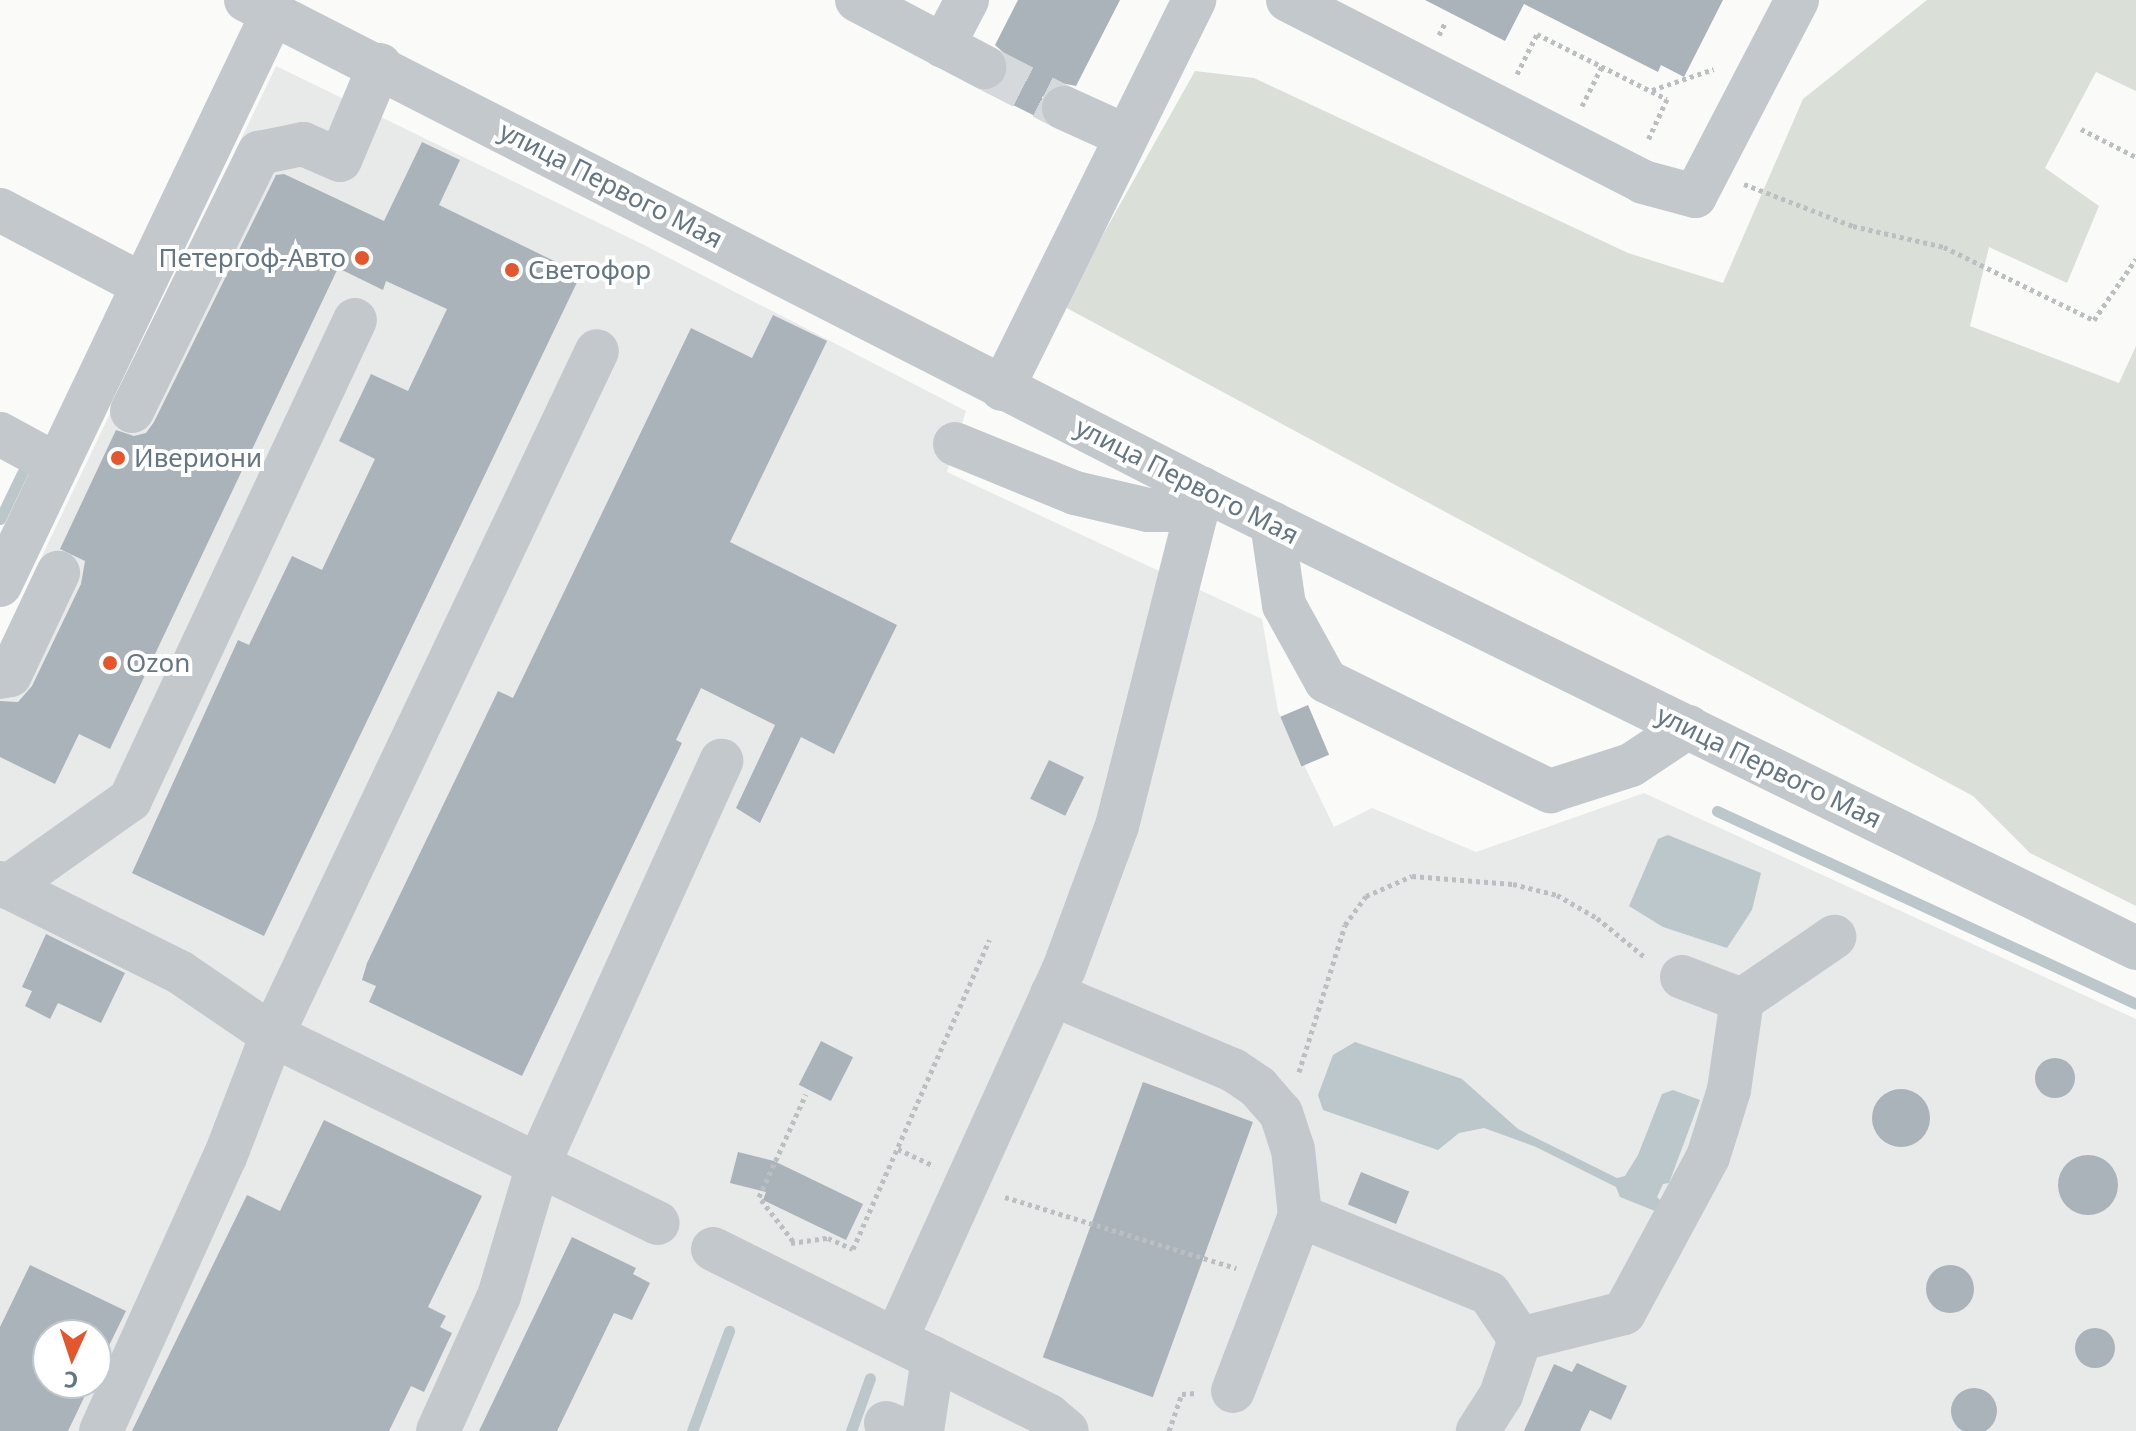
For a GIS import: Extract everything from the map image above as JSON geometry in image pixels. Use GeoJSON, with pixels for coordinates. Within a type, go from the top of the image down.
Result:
{"type":"FeatureCollection","features":[{"type":"Feature","properties":{"kind":"street"},"geometry":{"type":"LineString","coordinates":[[857,0],[984,67]]}},
{"type":"Feature","properties":{"kind":"street"},"geometry":{"type":"LineString","coordinates":[[943,46],[967,0]]}},
{"type":"Feature","properties":{"kind":"street"},"geometry":{"type":"LineString","coordinates":[[1002,389],[1194,0]]}},
{"type":"Feature","properties":{"kind":"street"},"geometry":{"type":"LineString","coordinates":[[1288,0],[1643,182],[1695,196],[1797,0]]}},
{"type":"Feature","properties":{"kind":"street"},"geometry":{"type":"LineString","coordinates":[[0,585],[143,285],[260,6]]}},
{"type":"Feature","properties":{"kind":"street","name":"улица Первого Мая"},"geometry":{"type":"LineString","coordinates":[[260,6],[380,65],[1002,389],[1200,500],[1272,523],[2136,948]]}},
{"type":"Feature","properties":{"kind":"street"},"geometry":{"type":"LineString","coordinates":[[132,411],[259,153],[303,144],[340,160],[380,65]]}},
{"type":"Feature","properties":{"kind":"street"},"geometry":{"type":"LineString","coordinates":[[1064,108],[1126,136]]}},
{"type":"Feature","properties":{"kind":"street"},"geometry":{"type":"LineString","coordinates":[[0,210],[143,285]]}},
{"type":"Feature","properties":{"kind":"street"},"geometry":{"type":"LineString","coordinates":[[355,320],[130,800],[4,885],[181,973],[272,1035],[658,1223]]}},
{"type":"Feature","properties":{"kind":"street"},"geometry":{"type":"LineString","coordinates":[[101,1431],[225,1157],[272,1035],[597,351]]}},
{"type":"Feature","properties":{"kind":"street"},"geometry":{"type":"LineString","coordinates":[[0,434],[57,465]]}},
{"type":"Feature","properties":{"kind":"street"},"geometry":{"type":"LineString","coordinates":[[905,1428],[915,1348],[970,1182],[1052,994],[1117,826],[1200,500],[1148,510],[1075,493],[955,444]]}},
{"type":"Feature","properties":{"kind":"street"},"geometry":{"type":"LineString","coordinates":[[1272,523],[1284,605],[1326,681],[1550,791],[1631,765],[1688,727]]}},
{"type":"Feature","properties":{"kind":"street"},"geometry":{"type":"LineString","coordinates":[[0,677],[10,675],[58,573]]}},
{"type":"Feature","properties":{"kind":"street"},"geometry":{"type":"LineString","coordinates":[[438,1431],[499,1296],[538,1165],[721,761]]}},
{"type":"Feature","properties":{"kind":"street"},"geometry":{"type":"LineString","coordinates":[[1520,1339],[1624,1313],[1708,1157],[1729,1090],[1742,1000],[1834,937]]}},
{"type":"Feature","properties":{"kind":"street"},"geometry":{"type":"LineString","coordinates":[[1682,977],[1742,1000]]}},
{"type":"Feature","properties":{"kind":"street"},"geometry":{"type":"LineString","coordinates":[[1052,994],[1233,1070],[1281,1113],[1293,1149],[1300,1216],[1233,1391]]}},
{"type":"Feature","properties":{"kind":"street"},"geometry":{"type":"LineString","coordinates":[[1300,1216],[1489,1293],[1520,1339]]}},
{"type":"Feature","properties":{"kind":"street"},"geometry":{"type":"LineString","coordinates":[[713,1249],[783,1260],[915,1348],[1049,1416],[1067,1431]]}},
{"type":"Feature","properties":{"kind":"street"},"geometry":{"type":"LineString","coordinates":[[1478,1431],[1501,1395],[1520,1339]]}},
{"type":"Feature","properties":{"kind":"path"},"geometry":{"type":"LineString","coordinates":[[1511,86],[1537,34],[1602,66],[1667,99],[1643,151]]}},
{"type":"Feature","properties":{"kind":"path"},"geometry":{"type":"LineString","coordinates":[[1649,90],[1729,62]]}},
{"type":"Feature","properties":{"kind":"path"},"geometry":{"type":"LineString","coordinates":[[1577,118],[1602,66]]}},
{"type":"Feature","properties":{"kind":"path"},"geometry":{"type":"LineString","coordinates":[[2081,129],[2136,157]]}},
{"type":"Feature","properties":{"kind":"path"},"geometry":{"type":"LineString","coordinates":[[1709,171],[1853,226],[1944,247],[2094,320],[2136,259]]}},
{"type":"Feature","properties":{"kind":"path"},"geometry":{"type":"LineString","coordinates":[[1281,1113],[1292,1094],[1345,925],[1366,896],[1385,885],[1424,875],[1532,887],[1574,903],[1631,949],[1682,977]]}},
{"type":"Feature","properties":{"kind":"path"},"geometry":{"type":"LineString","coordinates":[[806,1094],[759,1197],[783,1260],[828,1238],[853,1249],[989,940]]}},
{"type":"Feature","properties":{"kind":"path"},"geometry":{"type":"LineString","coordinates":[[898,1149],[970,1182],[1275,1281]]}},
{"type":"Feature","properties":{"kind":"shaded area"},"geometry":{"type":"Polygon","coordinates":[[[1927,0],[2136,0],[2136,91],[2096,72],[2045,168],[2099,206],[2067,283],[1989,247],[1970,326],[2119,383],[2136,346],[2136,906],[2030,853],[1973,796],[1063,306],[1195,71],[1254,78],[1628,253],[1723,283],[1803,99],[1927,0]]]}},
{"type":"Feature","properties":{"kind":"shaded area"},"geometry":{"type":"Polygon","coordinates":[[[276,66],[642,244],[966,411],[947,472],[1262,619],[1278,711],[1334,827],[1372,808],[1476,852],[1644,793],[2136,1019],[2136,1431],[0,1431],[0,644],[276,66]]]}},
{"type":"Feature","properties":{"kind":"shaded area"},"geometry":{"type":"Polygon","coordinates":[[[1668,835],[1761,873],[1752,910],[1727,948],[1663,927],[1629,906],[1658,839],[1668,835]]]}},
{"type":"Feature","properties":{"kind":"shaded area"},"geometry":{"type":"Polygon","coordinates":[[[1355,1042],[1462,1079],[1518,1129],[1617,1178],[1625,1176],[1638,1155],[1662,1094],[1673,1090],[1700,1100],[1669,1183],[1663,1184],[1657,1197],[1663,1203],[1655,1211],[1620,1197],[1616,1187],[1536,1147],[1484,1128],[1459,1133],[1438,1150],[1323,1110],[1318,1095],[1333,1055],[1355,1042]]]}},
{"type":"Feature","properties":{"kind":"building"},"geometry":{"type":"Polygon","coordinates":[[[1018,0],[1120,0],[1076,86],[1061,83],[1042,97],[1043,120],[987,92],[1006,78],[1005,54],[995,45],[1018,0]]]}},
{"type":"Feature","properties":{"kind":"building"},"geometry":{"type":"Polygon","coordinates":[[[1425,0],[1723,0],[1684,77],[1661,65],[1658,72],[1524,4],[1505,41],[1425,0]]]}},
{"type":"Feature","properties":{"kind":"building"},"geometry":{"type":"Polygon","coordinates":[[[422,142],[460,160],[439,205],[581,274],[264,936],[132,873],[238,640],[249,645],[292,556],[322,570],[375,459],[339,441],[371,374],[408,391],[447,309],[386,281],[383,290],[338,268],[110,749],[79,734],[55,784],[0,757],[0,701],[18,702],[32,686],[81,584],[85,561],[60,549],[116,430],[134,436],[146,433],[154,422],[276,175],[284,174],[384,221],[422,142]]]}},
{"type":"Feature","properties":{"kind":"building"},"geometry":{"type":"Polygon","coordinates":[[[773,315],[827,341],[730,542],[897,625],[834,754],[801,737],[760,823],[736,808],[775,725],[701,688],[676,740],[682,743],[522,1076],[369,1002],[376,986],[362,980],[367,963],[498,691],[513,698],[691,328],[752,358],[773,315]]]}},
{"type":"Feature","properties":{"kind":"building"},"geometry":{"type":"Polygon","coordinates":[[[1308,705],[1329,755],[1301,766],[1280,717],[1308,705]]]}},
{"type":"Feature","properties":{"kind":"building"},"geometry":{"type":"Polygon","coordinates":[[[1049,760],[1084,777],[1065,816],[1030,799],[1049,760]]]}},
{"type":"Feature","properties":{"kind":"building"},"geometry":{"type":"Polygon","coordinates":[[[46,934],[125,973],[101,1023],[58,1003],[50,1019],[25,1006],[32,991],[22,987],[46,934]]]}},
{"type":"Feature","properties":{"kind":"building"},"geometry":{"type":"Polygon","coordinates":[[[821,1041],[853,1057],[831,1101],[799,1085],[821,1041]]]}},
{"type":"Feature","properties":{"kind":"building"},"geometry":{"type":"Polygon","coordinates":[[[2055,1058],[2069,1064],[2075,1078],[2069,1092],[2055,1098],[2041,1092],[2035,1078],[2041,1064],[2055,1058]]]}},
{"type":"Feature","properties":{"kind":"building"},"geometry":{"type":"Polygon","coordinates":[[[1143,1082],[1253,1122],[1153,1397],[1043,1357],[1143,1082]]]}},
{"type":"Feature","properties":{"kind":"building"},"geometry":{"type":"Polygon","coordinates":[[[1901,1089],[1922,1097],[1930,1118],[1922,1139],[1901,1147],[1880,1139],[1872,1118],[1880,1097],[1901,1089]]]}},
{"type":"Feature","properties":{"kind":"building"},"geometry":{"type":"Polygon","coordinates":[[[324,1120],[482,1196],[428,1307],[446,1316],[440,1327],[452,1333],[424,1392],[411,1386],[389,1431],[132,1431],[247,1195],[280,1211],[324,1120]]]}},
{"type":"Feature","properties":{"kind":"building"},"geometry":{"type":"Polygon","coordinates":[[[738,1152],[774,1161],[863,1204],[846,1240],[763,1200],[766,1192],[730,1183],[738,1152]]]}},
{"type":"Feature","properties":{"kind":"building"},"geometry":{"type":"Polygon","coordinates":[[[2088,1155],[2109,1164],[2118,1185],[2109,1206],[2088,1215],[2067,1206],[2058,1185],[2067,1164],[2088,1155]]]}},
{"type":"Feature","properties":{"kind":"building"},"geometry":{"type":"Polygon","coordinates":[[[1361,1172],[1409,1191],[1396,1224],[1348,1204],[1361,1172]]]}},
{"type":"Feature","properties":{"kind":"building"},"geometry":{"type":"Polygon","coordinates":[[[572,1237],[636,1268],[633,1274],[650,1283],[632,1320],[614,1313],[557,1431],[479,1431],[572,1237]]]}},
{"type":"Feature","properties":{"kind":"building"},"geometry":{"type":"Polygon","coordinates":[[[30,1265],[126,1311],[112,1339],[112,1319],[32,1319],[32,1399],[83,1399],[68,1431],[0,1431],[0,1327],[30,1265]]]}},
{"type":"Feature","properties":{"kind":"building"},"geometry":{"type":"Polygon","coordinates":[[[1950,1265],[1967,1272],[1974,1289],[1967,1306],[1950,1313],[1933,1306],[1926,1289],[1933,1272],[1950,1265]]]}},
{"type":"Feature","properties":{"kind":"building"},"geometry":{"type":"Polygon","coordinates":[[[2095,1328],[2109,1334],[2115,1348],[2109,1362],[2095,1368],[2081,1362],[2075,1348],[2081,1334],[2095,1328]]]}},
{"type":"Feature","properties":{"kind":"building"},"geometry":{"type":"Polygon","coordinates":[[[1577,1363],[1627,1386],[1611,1420],[1590,1410],[1580,1431],[1524,1431],[1554,1364],[1572,1372],[1577,1363]]]}},
{"type":"Feature","properties":{"kind":"building"},"geometry":{"type":"Polygon","coordinates":[[[1974,1388],[1990,1395],[1997,1411],[1990,1427],[1974,1434],[1958,1427],[1951,1411],[1958,1395],[1974,1388]]]}},
{"type":"Feature","properties":{"kind":"waterway"},"geometry":{"type":"LineString","coordinates":[[0,519],[22,473]]}},
{"type":"Feature","properties":{"kind":"waterway"},"geometry":{"type":"LineString","coordinates":[[1717,811],[2136,1004]]}},
{"type":"Feature","properties":{"kind":"waterway"},"geometry":{"type":"LineString","coordinates":[[692,1431],[729,1331]]}},
{"type":"Feature","properties":{"kind":"waterway"},"geometry":{"type":"LineString","coordinates":[[851,1431],[870,1378]]}},
{"type":"Feature","properties":{"kind":"tunnel"},"geometry":{"type":"LineString","coordinates":[[984,67],[1064,108]]}},
{"type":"Feature","properties":{"kind":"place","name":"Петергоф-Авто"},"geometry":{"type":"Point","coordinates":[362,258]}},
{"type":"Feature","properties":{"kind":"place","name":"Светофор"},"geometry":{"type":"Point","coordinates":[512,270]}},
{"type":"Feature","properties":{"kind":"place","name":"Ивериони"},"geometry":{"type":"Point","coordinates":[118,458]}},
{"type":"Feature","properties":{"kind":"place","name":"Ozon"},"geometry":{"type":"Point","coordinates":[110,663]}}]}
